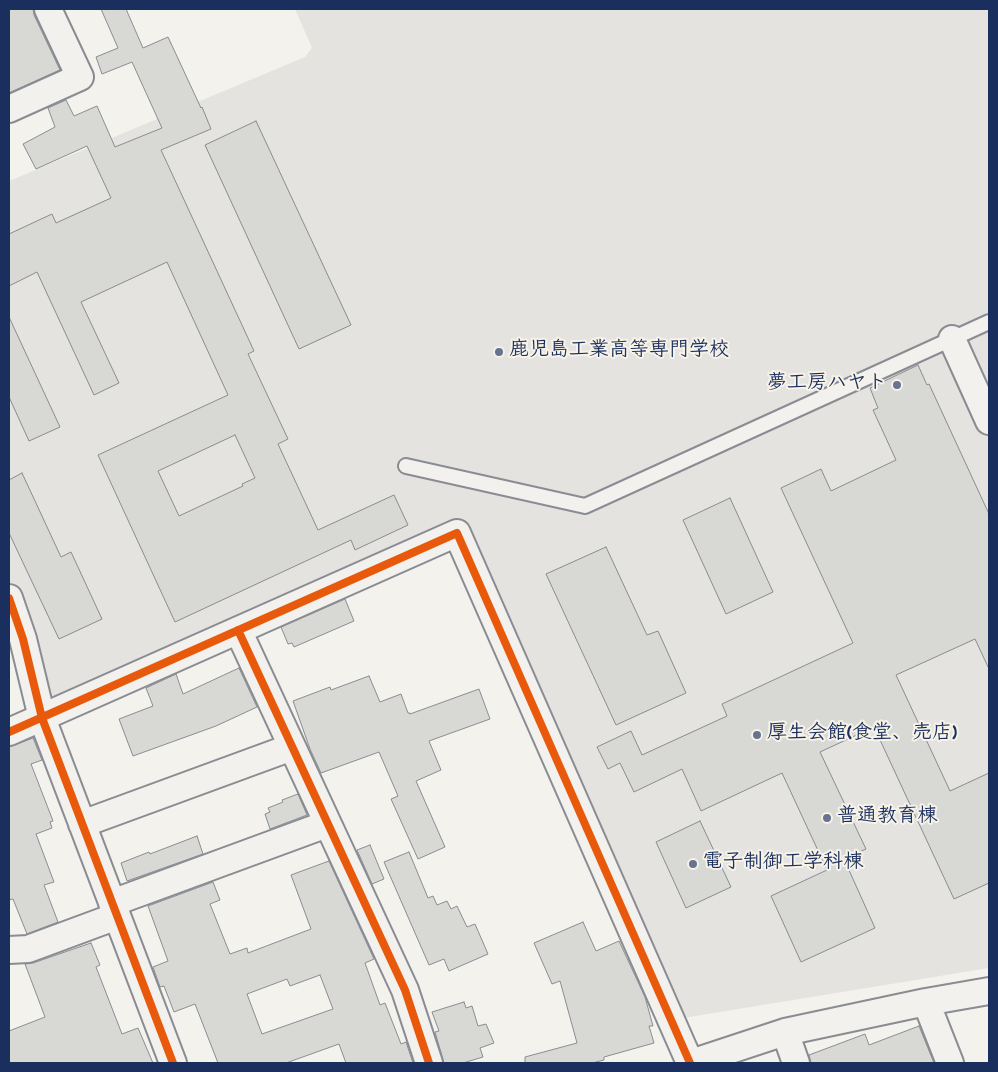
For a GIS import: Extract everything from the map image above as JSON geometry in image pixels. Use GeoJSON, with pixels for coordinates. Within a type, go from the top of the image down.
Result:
{"type":"FeatureCollection","features":[{"type":"Feature","properties":{"kind":"street"},"geometry":{"type":"LineString","coordinates":[[9,109],[80,77],[48,9]]}},
{"type":"Feature","properties":{"kind":"street"},"geometry":{"type":"LineString","coordinates":[[952,339],[989,421]]}},
{"type":"Feature","properties":{"kind":"street"},"geometry":{"type":"LineString","coordinates":[[9,732],[457,533],[691,1063],[785,1032],[926,1002],[989,991]]}},
{"type":"Feature","properties":{"kind":"street"},"geometry":{"type":"LineString","coordinates":[[9,598],[23,639],[42,718],[173,1063]]}},
{"type":"Feature","properties":{"kind":"street"},"geometry":{"type":"LineString","coordinates":[[238,630],[405,990],[429,1063]]}},
{"type":"Feature","properties":{"kind":"street"},"geometry":{"type":"LineString","coordinates":[[82,824],[292,747]]}},
{"type":"Feature","properties":{"kind":"street"},"geometry":{"type":"LineString","coordinates":[[9,950],[28,949],[114,910],[327,824]]}},
{"type":"Feature","properties":{"kind":"street"},"geometry":{"type":"LineString","coordinates":[[926,1002],[950,1063]]}},
{"type":"Feature","properties":{"kind":"street"},"geometry":{"type":"LineString","coordinates":[[785,1032],[796,1063]]}},
{"type":"Feature","properties":{"kind":"lane"},"geometry":{"type":"LineString","coordinates":[[406,466],[584,506],[989,322]]}},
{"type":"Feature","properties":{"kind":"shaded area","name":"鹿児島工業高等専門学校"},"geometry":{"type":"Polygon","coordinates":[[[295,9],[989,9],[989,968],[677,1019],[464,524],[47,701],[9,596],[9,181],[305,57],[312,48],[295,9]]]}},
{"type":"Feature","properties":{"kind":"building"},"geometry":{"type":"Polygon","coordinates":[[[9,9],[33,9],[34,15],[60,70],[9,93],[9,9]]]}},
{"type":"Feature","properties":{"kind":"building"},"geometry":{"type":"Polygon","coordinates":[[[101,9],[126,9],[143,48],[168,37],[202,107],[211,129],[161,150],[254,351],[248,354],[288,439],[278,444],[318,530],[394,495],[408,525],[355,550],[351,540],[175,622],[98,455],[228,395],[167,262],[81,302],[119,383],[94,395],[37,272],[9,286],[9,234],[52,214],[56,223],[111,198],[87,146],[36,169],[23,144],[55,127],[48,108],[66,100],[74,116],[97,106],[115,147],[162,128],[132,62],[102,74],[96,57],[118,48],[101,9]],[[235,435],[158,471],[179,516],[243,486],[242,484],[255,478],[235,435]]]}},
{"type":"Feature","properties":{"kind":"building"},"geometry":{"type":"Polygon","coordinates":[[[256,121],[351,325],[299,349],[205,145],[256,121]]]}},
{"type":"Feature","properties":{"kind":"building"},"geometry":{"type":"Polygon","coordinates":[[[9,317],[60,427],[29,441],[9,397],[9,317]]]}},
{"type":"Feature","properties":{"kind":"building"},"geometry":{"type":"Polygon","coordinates":[[[918,365],[927,385],[929,384],[989,514],[989,669],[975,639],[896,675],[950,791],[989,773],[989,883],[954,899],[874,727],[820,752],[866,849],[844,859],[875,928],[801,962],[771,896],[827,870],[782,773],[701,811],[682,769],[634,792],[620,763],[608,769],[597,747],[631,731],[642,755],[727,716],[722,704],[853,643],[781,488],[821,469],[831,491],[896,460],[873,410],[878,408],[870,388],[918,365]]]}},
{"type":"Feature","properties":{"kind":"building"},"geometry":{"type":"Polygon","coordinates":[[[22,473],[61,557],[71,552],[102,619],[59,639],[9,533],[9,480],[22,473]]]}},
{"type":"Feature","properties":{"kind":"building"},"geometry":{"type":"Polygon","coordinates":[[[730,498],[773,592],[726,614],[683,520],[730,498]]]}},
{"type":"Feature","properties":{"kind":"building"},"geometry":{"type":"Polygon","coordinates":[[[606,547],[647,635],[658,631],[686,693],[616,725],[546,574],[606,547]]]}},
{"type":"Feature","properties":{"kind":"building"},"geometry":{"type":"Polygon","coordinates":[[[345,599],[354,621],[294,647],[292,643],[288,644],[281,627],[345,599]]]}},
{"type":"Feature","properties":{"kind":"building"},"geometry":{"type":"Polygon","coordinates":[[[239,668],[257,707],[216,726],[133,756],[119,719],[153,706],[146,688],[176,674],[183,694],[239,668]]]}},
{"type":"Feature","properties":{"kind":"building"},"geometry":{"type":"Polygon","coordinates":[[[369,676],[380,702],[401,694],[410,714],[479,689],[490,719],[429,741],[441,770],[416,781],[445,847],[418,859],[391,799],[398,796],[379,752],[321,773],[310,749],[293,701],[330,687],[331,690],[369,676]]]}},
{"type":"Feature","properties":{"kind":"building"},"geometry":{"type":"Polygon","coordinates":[[[33,738],[42,760],[31,764],[53,821],[50,822],[52,828],[36,834],[54,882],[44,885],[58,922],[27,934],[13,899],[9,900],[9,747],[33,738]]]}},
{"type":"Feature","properties":{"kind":"building"},"geometry":{"type":"Polygon","coordinates":[[[298,794],[307,815],[270,829],[265,814],[270,812],[268,808],[298,794]]]}},
{"type":"Feature","properties":{"kind":"building","name":"電子制御工学科棟"},"geometry":{"type":"Polygon","coordinates":[[[700,821],[731,887],[686,908],[656,842],[700,821]]]}},
{"type":"Feature","properties":{"kind":"building"},"geometry":{"type":"Polygon","coordinates":[[[197,836],[203,854],[127,881],[121,863],[197,836]]]}},
{"type":"Feature","properties":{"kind":"building"},"geometry":{"type":"Polygon","coordinates":[[[370,845],[384,879],[372,884],[357,850],[370,845]]]}},
{"type":"Feature","properties":{"kind":"building"},"geometry":{"type":"Polygon","coordinates":[[[409,852],[428,898],[433,896],[437,905],[447,901],[451,909],[457,906],[467,927],[475,924],[488,954],[449,971],[444,959],[429,965],[384,862],[409,852]]]}},
{"type":"Feature","properties":{"kind":"building"},"geometry":{"type":"Polygon","coordinates":[[[329,861],[374,959],[365,963],[380,1005],[385,1003],[401,1044],[406,1042],[413,1063],[346,1063],[339,1044],[286,1063],[218,1063],[195,1004],[174,1012],[164,986],[160,987],[153,967],[168,961],[148,906],[213,882],[220,900],[210,904],[230,954],[247,948],[248,953],[311,929],[291,875],[329,861]],[[320,975],[290,986],[287,979],[247,994],[262,1034],[333,1009],[320,975]]]}},
{"type":"Feature","properties":{"kind":"building"},"geometry":{"type":"Polygon","coordinates":[[[583,922],[596,951],[619,941],[645,997],[653,1026],[649,1026],[654,1043],[604,1057],[604,1060],[592,1063],[525,1063],[525,1057],[577,1043],[560,981],[552,984],[534,943],[583,922]]]}},
{"type":"Feature","properties":{"kind":"building"},"geometry":{"type":"Polygon","coordinates":[[[91,943],[100,965],[96,967],[122,1034],[138,1028],[153,1063],[9,1063],[9,1031],[45,1017],[25,964],[91,943]]]}},
{"type":"Feature","properties":{"kind":"building"},"geometry":{"type":"Polygon","coordinates":[[[464,1002],[466,1008],[472,1006],[478,1026],[486,1024],[494,1043],[480,1048],[483,1057],[463,1063],[444,1063],[435,1032],[439,1031],[432,1012],[464,1002]]]}},
{"type":"Feature","properties":{"kind":"building"},"geometry":{"type":"Polygon","coordinates":[[[919,1026],[934,1063],[811,1063],[809,1055],[865,1034],[869,1045],[919,1026]]]}},
{"type":"Feature","properties":{"kind":"cycle path"},"geometry":{"type":"LineString","coordinates":[[9,732],[457,533],[690,1063]]}},
{"type":"Feature","properties":{"kind":"cycle path"},"geometry":{"type":"LineString","coordinates":[[9,598],[23,639],[42,718],[173,1063]]}},
{"type":"Feature","properties":{"kind":"cycle path"},"geometry":{"type":"LineString","coordinates":[[238,630],[405,990],[429,1063]]}},
{"type":"Feature","properties":{"kind":"place","name":"鹿児島工業高等専門学校"},"geometry":{"type":"Point","coordinates":[499,352]}},
{"type":"Feature","properties":{"kind":"place","name":"夢工房ハヤト"},"geometry":{"type":"Point","coordinates":[897,385]}},
{"type":"Feature","properties":{"kind":"place","name":"厚生会館(食堂、売店)"},"geometry":{"type":"Point","coordinates":[757,735]}},
{"type":"Feature","properties":{"kind":"place","name":"普通教育棟"},"geometry":{"type":"Point","coordinates":[827,818]}},
{"type":"Feature","properties":{"kind":"place","name":"電子制御工学科棟"},"geometry":{"type":"Point","coordinates":[693,864]}}]}
